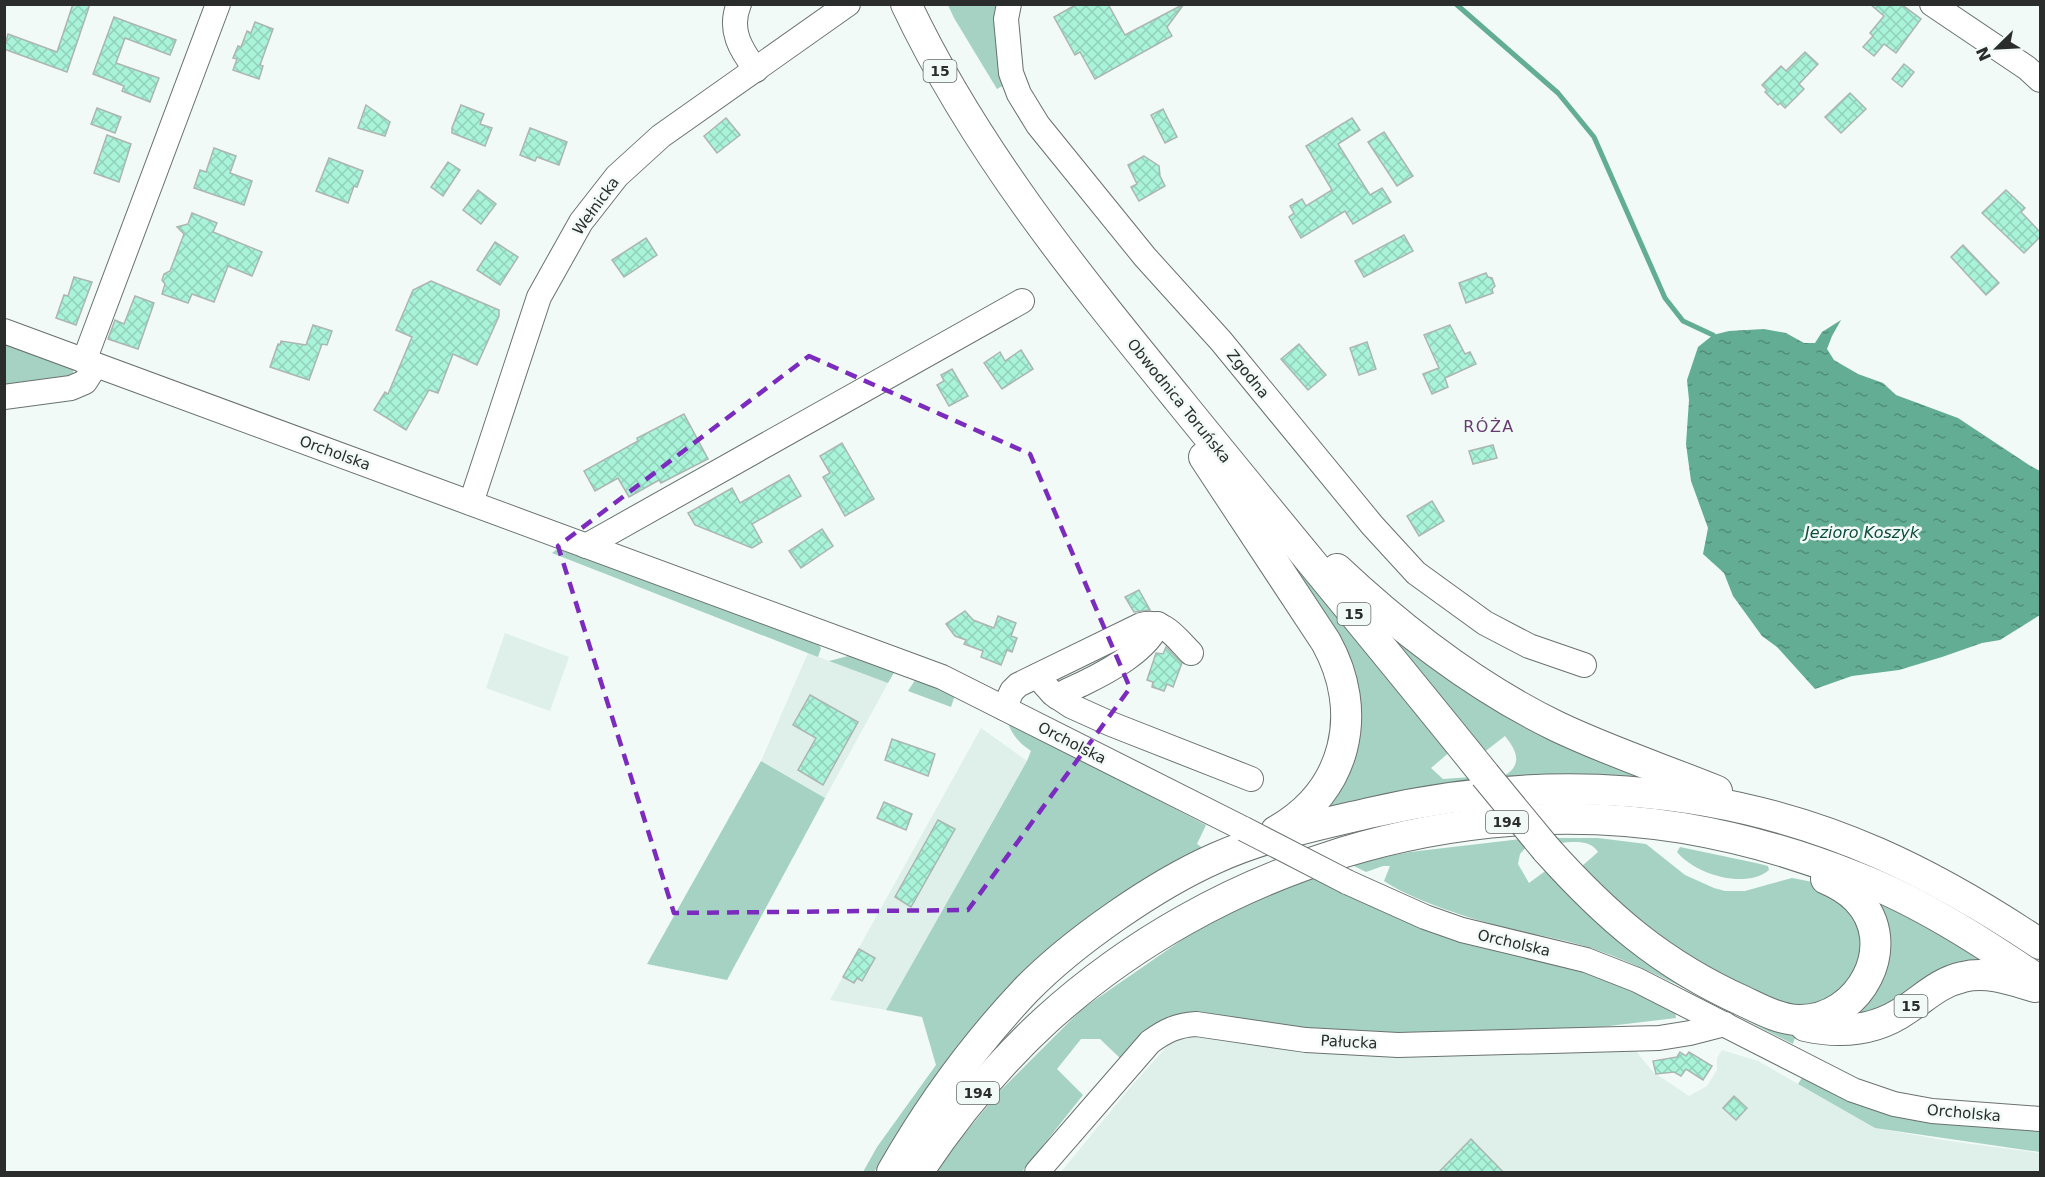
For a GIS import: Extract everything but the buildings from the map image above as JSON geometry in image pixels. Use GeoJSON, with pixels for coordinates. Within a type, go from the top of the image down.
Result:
{"type":"FeatureCollection","features":[{"type":"Feature","properties":{"kind":"main road","name":"Obwodnica Toruńska"},"geometry":{"type":"LineString","coordinates":[[906,4],[937,65],[991,155],[1053,241],[1129,340],[1546,849],[1597,904],[1647,946],[1696,978],[1751,1005],[1780,1016]]}},
{"type":"Feature","properties":{"kind":"main road"},"geometry":{"type":"LineString","coordinates":[[1129,340],[1326,642],[1343,683],[1347,708],[1345,734],[1342,751],[1329,780],[1315,799],[1295,819],[1276,831],[1247,837]]}},
{"type":"Feature","properties":{"kind":"main road","name":"15"},"geometry":{"type":"LineString","coordinates":[[1223,454],[1269,506],[1367,597],[1417,639],[1474,680],[1520,707],[1579,736],[1785,820],[1848,841],[1904,865],[1980,905],[2040,944]]}},
{"type":"Feature","properties":{"kind":"main road","name":"194"},"geometry":{"type":"LineString","coordinates":[[892,1173],[915,1132],[948,1086],[1005,1013],[1035,982],[1094,933],[1145,897],[1247,837],[1267,838],[1402,805],[1463,795],[1538,789],[1611,790],[1669,795],[1743,809],[1785,820]]}},
{"type":"Feature","properties":{"kind":"main road","name":"194"},"geometry":{"type":"LineString","coordinates":[[918,1173],[987,1082],[1046,1021],[1123,960],[1190,918],[1291,869],[1404,836],[1461,826],[1569,819],[1620,821],[1683,828],[1772,848],[1859,878],[1934,914],[2040,981]]}},
{"type":"Feature","properties":{"kind":"main road"},"geometry":{"type":"LineString","coordinates":[[1727,837],[1834,882],[1859,900],[1870,921],[1875,940],[1874,957],[1861,989],[1838,1010],[1818,1018],[1800,1020],[1780,1016]]}},
{"type":"Feature","properties":{"kind":"main road","name":"15"},"geometry":{"type":"LineString","coordinates":[[1780,1016],[1800,1025],[1814,1028],[1847,1030],[1874,1026],[1890,1020],[1936,988],[1964,977],[1980,975],[1998,977],[2040,989]]}},
{"type":"Feature","properties":{"kind":"street"},"geometry":{"type":"LineString","coordinates":[[4,397],[71,388],[85,382],[218,4]]}},
{"type":"Feature","properties":{"kind":"street"},"geometry":{"type":"LineString","coordinates":[[739,4],[734,25],[736,36],[740,47],[756,70]]}},
{"type":"Feature","properties":{"kind":"street","name":"Wełnicka"},"geometry":{"type":"LineString","coordinates":[[471,503],[539,297],[581,222],[617,176],[661,136],[848,4]]}},
{"type":"Feature","properties":{"kind":"street","name":"Zgodna"},"geometry":{"type":"LineString","coordinates":[[1009,4],[1006,19],[1011,73],[1019,94],[1038,125],[1145,256],[1221,341],[1372,525],[1416,573],[1485,623],[1529,646],[1584,665]]}},
{"type":"Feature","properties":{"kind":"street"},"geometry":{"type":"LineString","coordinates":[[1932,4],[2027,68],[2040,80]]}},
{"type":"Feature","properties":{"kind":"street"},"geometry":{"type":"LineString","coordinates":[[586,546],[1022,301]]}},
{"type":"Feature","properties":{"kind":"street","name":"Orcholska"},"geometry":{"type":"LineString","coordinates":[[4,331],[942,677],[1247,837],[1404,909],[1462,930],[1586,960],[1637,980],[1853,1090],[1894,1104],[1932,1111],[2040,1119]]}},
{"type":"Feature","properties":{"kind":"street"},"geometry":{"type":"LineString","coordinates":[[1004,708],[1014,687],[1141,625],[1158,624],[1168,629],[1191,653]]}},
{"type":"Feature","properties":{"kind":"street"},"geometry":{"type":"LineString","coordinates":[[1057,698],[1062,693],[1124,660],[1151,636],[1158,624]]}},
{"type":"Feature","properties":{"kind":"street"},"geometry":{"type":"LineString","coordinates":[[1037,675],[1057,698],[1071,706],[1251,779]]}},
{"type":"Feature","properties":{"kind":"street","name":"Pałucka"},"geometry":{"type":"LineString","coordinates":[[1037,1173],[1145,1048],[1160,1035],[1182,1024],[1306,1040],[1398,1045],[1659,1038],[1725,1024]]}},
{"type":"Feature","properties":{"kind":"highlighted area"},"geometry":{"type":"Polygon","coordinates":[[[809,356],[1030,454],[1130,688],[968,910],[674,913],[558,546],[809,356]]]}},
{"type":"Feature","properties":{"kind":"shaded area"},"geometry":{"type":"Polygon","coordinates":[[[948,5],[1000,5],[1008,83],[997,89],[948,5]]]}},
{"type":"Feature","properties":{"kind":"shaded area"},"geometry":{"type":"Polygon","coordinates":[[[4,343],[73,369],[74,378],[5,390],[4,343]]]}},
{"type":"Feature","properties":{"kind":"shaded area"},"geometry":{"type":"Polygon","coordinates":[[[1237,491],[1452,750],[1431,768],[1443,779],[1471,777],[1474,781],[1321,815],[1356,725],[1237,491]]]}},
{"type":"Feature","properties":{"kind":"shaded area"},"geometry":{"type":"Polygon","coordinates":[[[556,550],[817,642],[821,648],[818,657],[552,553],[556,550]]]}},
{"type":"Feature","properties":{"kind":"shaded area"},"geometry":{"type":"Polygon","coordinates":[[[1363,606],[1648,778],[1506,779],[1504,776],[1514,767],[1516,757],[1505,736],[1483,753],[1363,606]]]}},
{"type":"Feature","properties":{"kind":"shaded area"},"geometry":{"type":"Polygon","coordinates":[[[505,633],[569,657],[550,711],[486,688],[505,633]]]}},
{"type":"Feature","properties":{"kind":"shaded area"},"geometry":{"type":"Polygon","coordinates":[[[808,653],[888,683],[825,798],[761,761],[808,653]]]}},
{"type":"Feature","properties":{"kind":"shaded area"},"geometry":{"type":"Polygon","coordinates":[[[852,655],[895,671],[888,683],[829,661],[852,655]]]}},
{"type":"Feature","properties":{"kind":"shaded area"},"geometry":{"type":"Polygon","coordinates":[[[917,677],[955,695],[951,707],[908,691],[917,677]]]}},
{"type":"Feature","properties":{"kind":"shaded area"},"geometry":{"type":"Polygon","coordinates":[[[1007,721],[1206,825],[1197,844],[1207,851],[1185,863],[922,1101],[874,1172],[863,1172],[877,1147],[936,1065],[922,1017],[886,1010],[1027,761],[1031,751],[1016,738],[1007,721]]]}},
{"type":"Feature","properties":{"kind":"shaded area"},"geometry":{"type":"Polygon","coordinates":[[[981,728],[1027,761],[886,1010],[830,1000],[981,728]]]}},
{"type":"Feature","properties":{"kind":"shaded area"},"geometry":{"type":"Polygon","coordinates":[[[761,761],[825,798],[727,980],[647,964],[761,761]]]}},
{"type":"Feature","properties":{"kind":"shaded area"},"geometry":{"type":"Polygon","coordinates":[[[1555,838],[1598,838],[1646,844],[1685,875],[1725,891],[1745,891],[1792,878],[1818,883],[1844,898],[1865,941],[1846,990],[1802,1009],[1751,992],[1646,930],[1582,866],[1598,852],[1595,848],[1581,842],[1559,843],[1555,838]]]}},
{"type":"Feature","properties":{"kind":"shaded area"},"geometry":{"type":"Polygon","coordinates":[[[1521,839],[1527,846],[1520,854],[1518,864],[1529,883],[1548,869],[1796,1034],[1793,1044],[1668,980],[1617,957],[1581,945],[1507,928],[1443,909],[1411,896],[1384,881],[1390,866],[1366,872],[1350,864],[1410,852],[1521,839]]]}},
{"type":"Feature","properties":{"kind":"shaded area"},"geometry":{"type":"Polygon","coordinates":[[[1680,847],[1768,866],[1769,870],[1747,879],[1721,877],[1708,873],[1685,860],[1677,852],[1680,847]]]}},
{"type":"Feature","properties":{"kind":"shaded area"},"geometry":{"type":"Polygon","coordinates":[[[1306,874],[1577,966],[1675,1009],[1676,1018],[1601,1027],[1402,1035],[1154,1026],[1135,1040],[1121,1059],[1100,1039],[1081,1039],[1057,1069],[1083,1095],[1022,1172],[933,1172],[999,1092],[1082,1009],[1189,935],[1306,874]]]}},
{"type":"Feature","properties":{"kind":"shaded area"},"geometry":{"type":"Polygon","coordinates":[[[1879,899],[1991,962],[1879,1012],[1853,1015],[1876,902],[1879,899]]]}},
{"type":"Feature","properties":{"kind":"shaded area"},"geometry":{"type":"Polygon","coordinates":[[[1193,1036],[1396,1056],[1471,1056],[1631,1045],[1653,1072],[1689,1096],[1707,1086],[1717,1070],[1717,1058],[1722,1050],[1758,1061],[1875,1128],[2040,1153],[2040,1172],[1061,1172],[1170,1043],[1193,1036]]]}},
{"type":"Feature","properties":{"kind":"shaded area"},"geometry":{"type":"Polygon","coordinates":[[[1805,1073],[2040,1129],[2040,1152],[1875,1128],[1798,1084],[1805,1073]]]}},
{"type":"Feature","properties":{"kind":"water","name":"Jezioro Koszyk"},"geometry":{"type":"Polygon","coordinates":[[[1841,320],[1827,349],[1834,360],[1858,374],[1883,383],[1896,395],[1958,418],[2040,471],[2040,615],[2000,640],[1982,643],[1899,670],[1852,676],[1815,689],[1777,647],[1762,636],[1733,596],[1724,573],[1703,554],[1708,528],[1691,481],[1686,444],[1689,400],[1687,380],[1698,347],[1713,335],[1729,331],[1764,329],[1786,333],[1804,343],[1815,343],[1822,332],[1841,320]]]}},
{"type":"Feature","properties":{"kind":"waterway"},"geometry":{"type":"LineString","coordinates":[[1456,4],[1558,93],[1594,137],[1665,298],[1683,321],[1713,335]]}},
{"type":"Feature","properties":{"kind":"district","name":"RÓŻA"},"geometry":{"type":"Point","coordinates":[1489,426]}}]}
